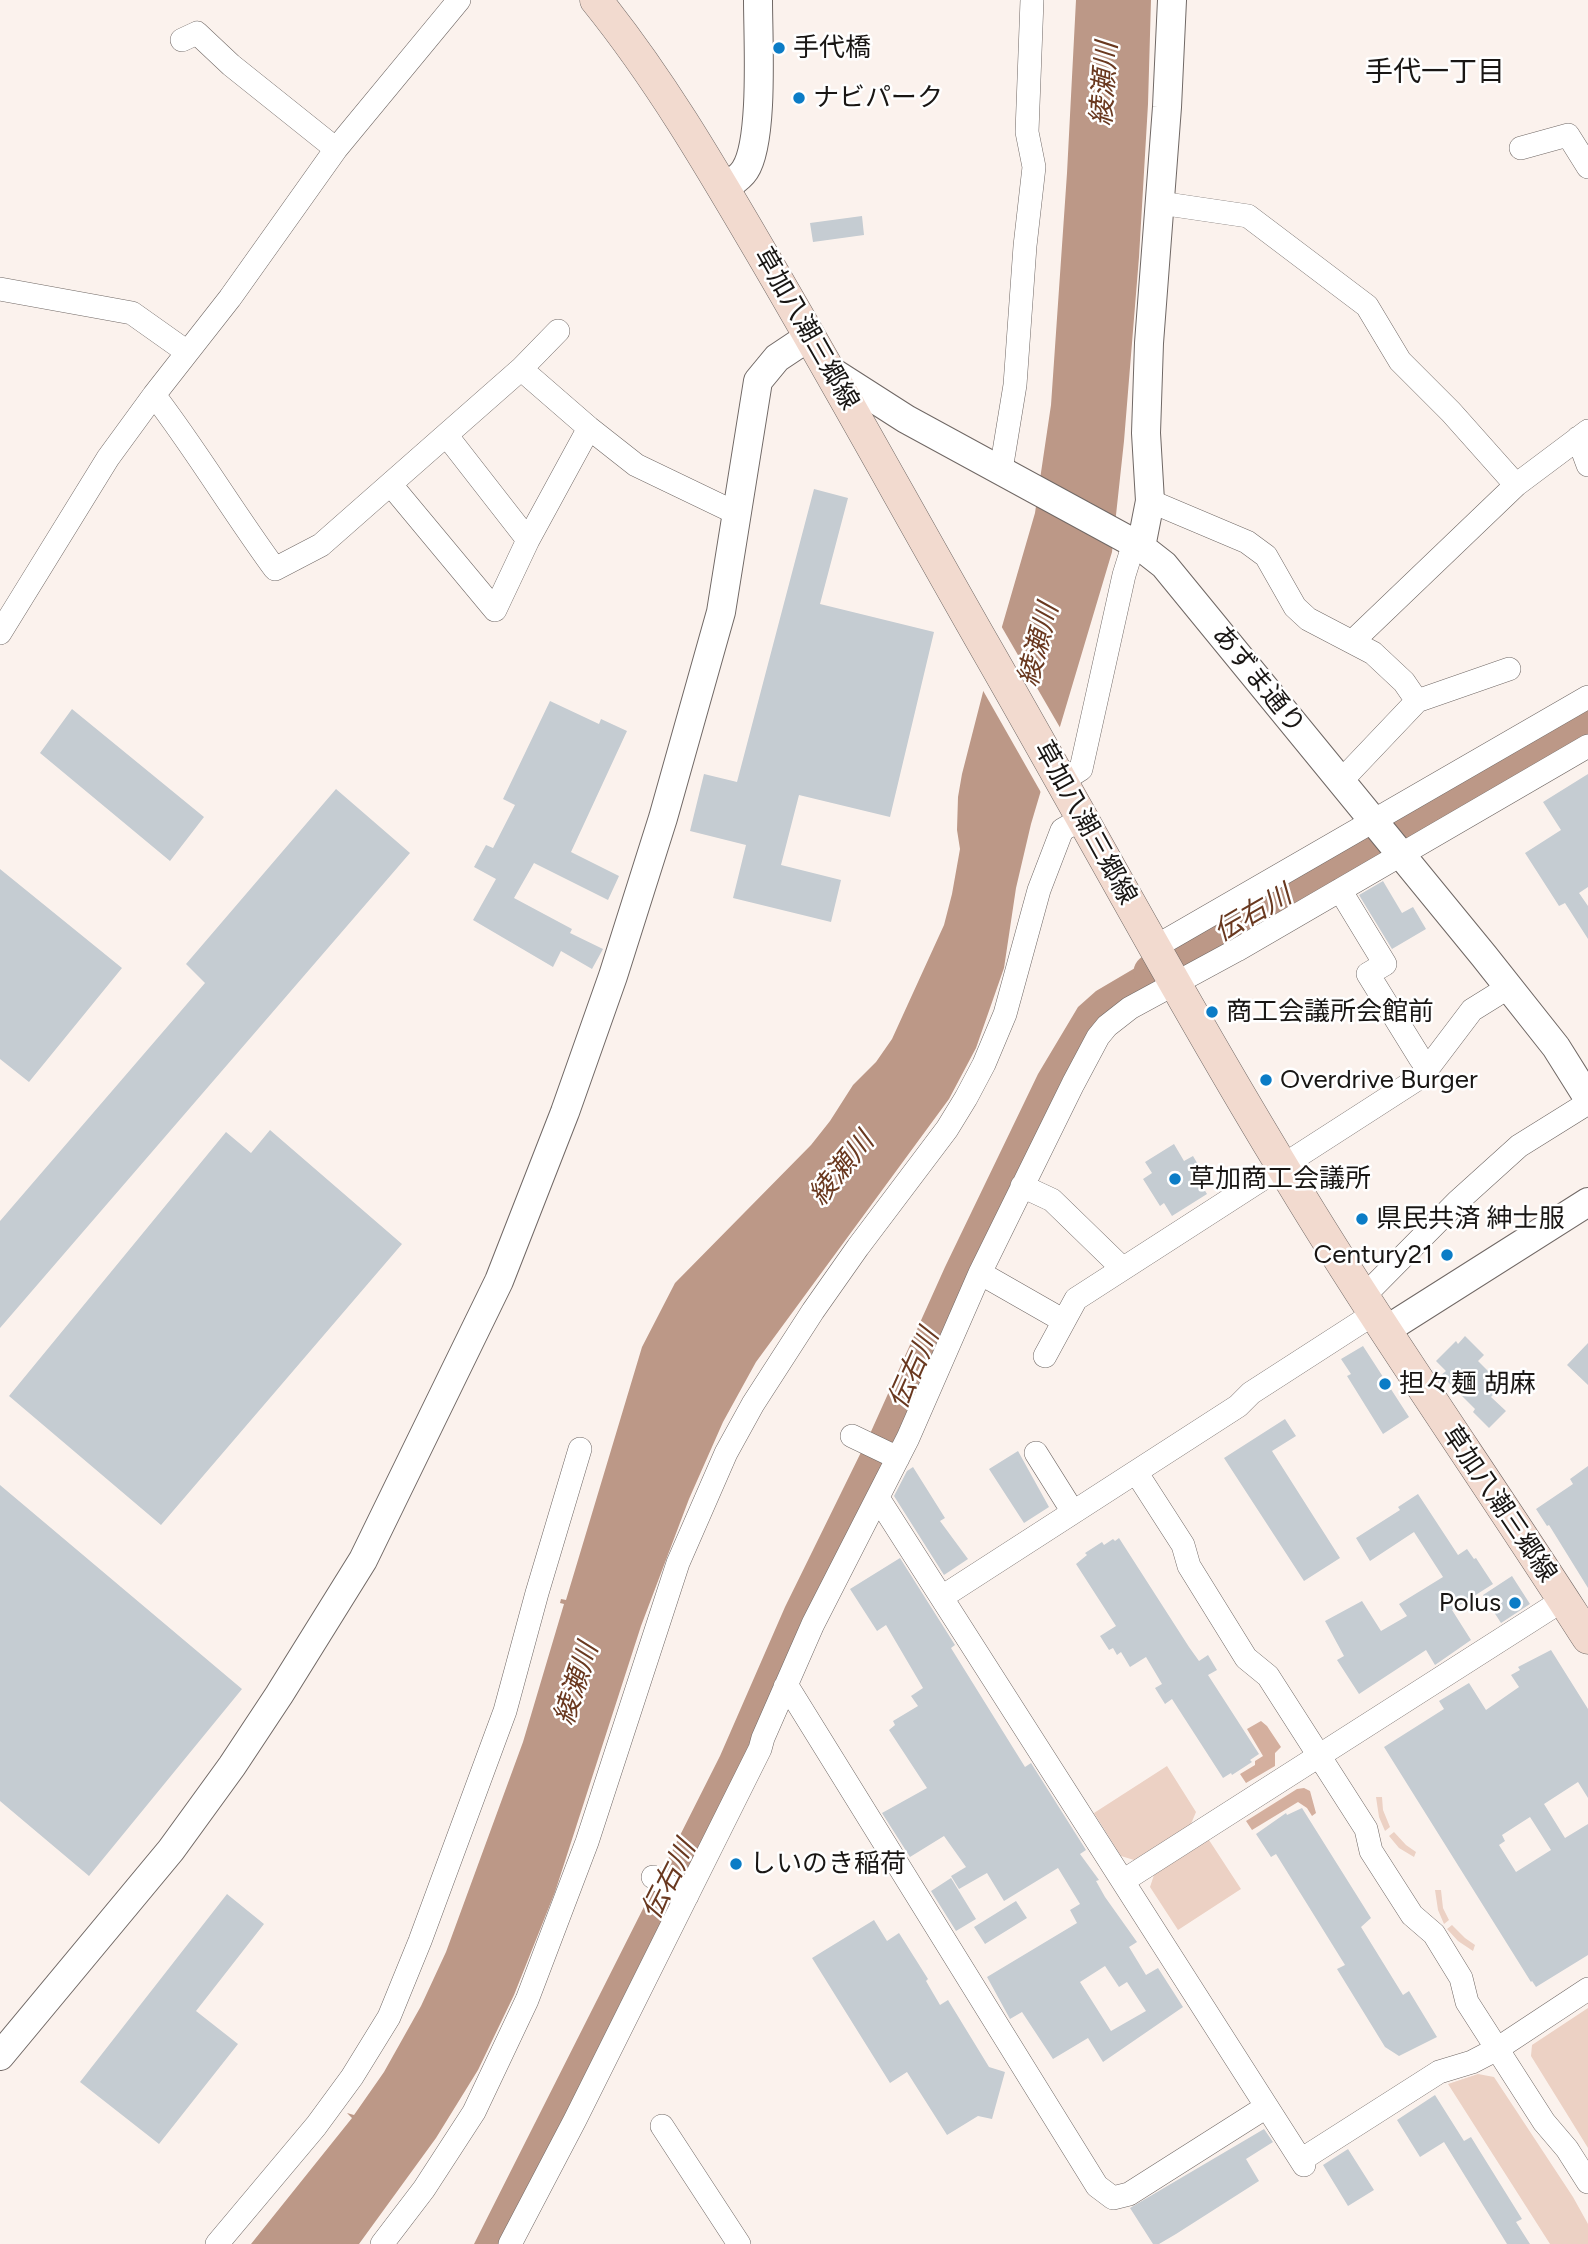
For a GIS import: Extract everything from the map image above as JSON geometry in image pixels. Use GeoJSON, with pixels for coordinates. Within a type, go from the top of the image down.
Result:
{"type":"FeatureCollection","features":[{"type":"Feature","properties":{"kind":"main road","name":"草加八潮三郷線"},"geometry":{"type":"LineString","coordinates":[[596,0],[626,37],[678,112],[724,188],[831,371],[974,628],[1282,1166],[1425,1393],[1588,1638]]}},
{"type":"Feature","properties":{"kind":"street"},"geometry":{"type":"LineString","coordinates":[[0,633],[108,458],[230,298],[336,149],[460,0]]}},
{"type":"Feature","properties":{"kind":"street"},"geometry":{"type":"LineString","coordinates":[[724,188],[744,171],[752,154],[757,124],[758,0]]}},
{"type":"Feature","properties":{"kind":"street"},"geometry":{"type":"LineString","coordinates":[[1010,475],[1025,246],[1034,167],[1027,132],[1032,0]]}},
{"type":"Feature","properties":{"kind":"street"},"geometry":{"type":"LineString","coordinates":[[1065,785],[1081,769],[1130,541],[1150,501],[1146,433],[1149,343],[1168,96],[1172,0]]}},
{"type":"Feature","properties":{"kind":"street"},"geometry":{"type":"LineString","coordinates":[[182,40],[197,33],[231,65],[336,149]]}},
{"type":"Feature","properties":{"kind":"street"},"geometry":{"type":"LineString","coordinates":[[1521,148],[1567,135],[1588,167]]}},
{"type":"Feature","properties":{"kind":"street"},"geometry":{"type":"LineString","coordinates":[[1160,203],[1248,216],[1367,306],[1400,361],[1451,412],[1516,485]]}},
{"type":"Feature","properties":{"kind":"street"},"geometry":{"type":"LineString","coordinates":[[0,289],[132,313],[187,352]]}},
{"type":"Feature","properties":{"kind":"street"},"geometry":{"type":"LineString","coordinates":[[154,395],[194,448],[241,523],[275,569],[321,545],[522,369],[558,331]]}},
{"type":"Feature","properties":{"kind":"street"},"geometry":{"type":"LineString","coordinates":[[0,2056],[171,1850],[232,1766],[363,1560],[499,1281],[565,1112],[613,976],[663,818],[721,612],[758,382],[777,358],[810,337]]}},
{"type":"Feature","properties":{"kind":"street"},"geometry":{"type":"LineString","coordinates":[[522,369],[636,465],[738,514]]}},
{"type":"Feature","properties":{"kind":"street","name":"あずま通り"},"geometry":{"type":"LineString","coordinates":[[831,371],[906,419],[1130,541],[1174,575],[1509,987],[1556,1047],[1588,1101]]}},
{"type":"Feature","properties":{"kind":"street"},"geometry":{"type":"LineString","coordinates":[[391,485],[495,610],[528,540],[589,428]]}},
{"type":"Feature","properties":{"kind":"street"},"geometry":{"type":"LineString","coordinates":[[1352,642],[1516,485],[1583,435],[1588,465]]}},
{"type":"Feature","properties":{"kind":"street"},"geometry":{"type":"LineString","coordinates":[[447,436],[528,540]]}},
{"type":"Feature","properties":{"kind":"street"},"geometry":{"type":"LineString","coordinates":[[1150,501],[1247,542],[1266,556],[1295,607],[1308,619],[1373,653],[1404,682],[1417,701]]}},
{"type":"Feature","properties":{"kind":"street"},"geometry":{"type":"LineString","coordinates":[[1341,782],[1417,701],[1509,669]]}},
{"type":"Feature","properties":{"kind":"street"},"geometry":{"type":"LineString","coordinates":[[510,2244],[575,2120],[760,1749],[785,1686],[844,1560],[878,1498],[980,1273],[1098,1037],[1107,1026],[1130,1008],[1166,965],[1375,824],[1588,697]]}},
{"type":"Feature","properties":{"kind":"street"},"geometry":{"type":"LineString","coordinates":[[1166,965],[1237,950],[1340,890],[1398,852],[1588,746]]}},
{"type":"Feature","properties":{"kind":"street"},"geometry":{"type":"LineString","coordinates":[[382,2244],[424,2189],[474,2112],[527,2000],[587,1842],[678,1563],[726,1454],[753,1404],[813,1311],[947,1129],[966,1098],[1005,1014],[1039,890],[1062,830],[1083,818]]}},
{"type":"Feature","properties":{"kind":"street"},"geometry":{"type":"LineString","coordinates":[[1340,890],[1385,964],[1368,974],[1428,1069]]}},
{"type":"Feature","properties":{"kind":"street"},"geometry":{"type":"LineString","coordinates":[[1045,1356],[1076,1299],[1422,1076],[1472,1010],[1509,987]]}},
{"type":"Feature","properties":{"kind":"street"},"geometry":{"type":"LineString","coordinates":[[1375,1313],[1457,1202],[1519,1146],[1588,1101]]}},
{"type":"Feature","properties":{"kind":"street"},"geometry":{"type":"LineString","coordinates":[[1022,1185],[1052,1200],[1122,1268]]}},
{"type":"Feature","properties":{"kind":"street"},"geometry":{"type":"LineString","coordinates":[[942,1597],[1238,1406],[1251,1393],[1375,1313],[1588,1202]]}},
{"type":"Feature","properties":{"kind":"street"},"geometry":{"type":"LineString","coordinates":[[980,1273],[1064,1321]]}},
{"type":"Feature","properties":{"kind":"street"},"geometry":{"type":"LineString","coordinates":[[857,1438],[895,1457]]}},
{"type":"Feature","properties":{"kind":"street"},"geometry":{"type":"LineString","coordinates":[[218,2244],[316,2126],[352,2077],[389,2017],[496,1736],[580,1449]]}},
{"type":"Feature","properties":{"kind":"street"},"geometry":{"type":"LineString","coordinates":[[1036,1453],[1073,1512]]}},
{"type":"Feature","properties":{"kind":"street"},"geometry":{"type":"LineString","coordinates":[[1136,1472],[1183,1545],[1189,1566],[1246,1658],[1268,1676],[1366,1829],[1371,1851],[1412,1915],[1434,1934],[1461,1978],[1467,2002],[1544,2122],[1567,2149],[1588,2182]]}},
{"type":"Feature","properties":{"kind":"street"},"geometry":{"type":"LineString","coordinates":[[878,1498],[1302,2162],[1438,2072],[1472,2062],[1497,2049],[1588,1989]]}},
{"type":"Feature","properties":{"kind":"street"},"geometry":{"type":"LineString","coordinates":[[1123,1881],[1563,1600]]}},
{"type":"Feature","properties":{"kind":"street"},"geometry":{"type":"LineString","coordinates":[[785,1686],[1097,2186],[1113,2198],[1129,2194],[1266,2107]]}},
{"type":"Feature","properties":{"kind":"street"},"geometry":{"type":"LineString","coordinates":[[653,1877],[687,1896]]}},
{"type":"Feature","properties":{"kind":"street"},"geometry":{"type":"LineString","coordinates":[[662,2126],[739,2244]]}},
{"type":"Feature","properties":{"kind":"shaded area"},"geometry":{"type":"Polygon","coordinates":[[[1261,1721],[1281,1747],[1275,1753],[1275,1766],[1246,1783],[1240,1774],[1255,1765],[1255,1761],[1263,1756],[1247,1729],[1261,1721]]]}},
{"type":"Feature","properties":{"kind":"shaded area"},"geometry":{"type":"Polygon","coordinates":[[[1167,1766],[1196,1812],[1191,1824],[1134,1860],[1121,1856],[1094,1813],[1167,1766]]]}},
{"type":"Feature","properties":{"kind":"shaded area"},"geometry":{"type":"Polygon","coordinates":[[[1297,1789],[1310,1791],[1316,1813],[1312,1816],[1307,1808],[1298,1802],[1252,1830],[1246,1821],[1297,1789]]]}},
{"type":"Feature","properties":{"kind":"shaded area"},"geometry":{"type":"Polygon","coordinates":[[[1376,1797],[1382,1797],[1383,1810],[1390,1827],[1385,1831],[1379,1817],[1376,1797]]]}},
{"type":"Feature","properties":{"kind":"shaded area"},"geometry":{"type":"Polygon","coordinates":[[[1394,1832],[1416,1852],[1414,1857],[1399,1848],[1389,1836],[1394,1832]]]}},
{"type":"Feature","properties":{"kind":"shaded area"},"geometry":{"type":"Polygon","coordinates":[[[1209,1840],[1241,1889],[1178,1930],[1150,1887],[1154,1875],[1209,1840]]]}},
{"type":"Feature","properties":{"kind":"shaded area"},"geometry":{"type":"Polygon","coordinates":[[[1435,1890],[1441,1890],[1443,1908],[1449,1920],[1444,1924],[1438,1910],[1435,1890]]]}},
{"type":"Feature","properties":{"kind":"shaded area"},"geometry":{"type":"Polygon","coordinates":[[[1452,1925],[1475,1945],[1473,1951],[1447,1929],[1452,1925]]]}},
{"type":"Feature","properties":{"kind":"shaded area"},"geometry":{"type":"Polygon","coordinates":[[[1588,2008],[1588,2148],[1531,2056],[1532,2045],[1588,2008]]]}},
{"type":"Feature","properties":{"kind":"shaded area"},"geometry":{"type":"Polygon","coordinates":[[[1478,2074],[1494,2077],[1573,2197],[1588,2224],[1588,2244],[1550,2244],[1448,2084],[1478,2074]]]}},
{"type":"Feature","properties":{"kind":"water","name":"綾瀬川"},"geometry":{"type":"Polygon","coordinates":[[[1076,0],[1151,0],[1139,257],[1124,441],[1112,552],[1031,824],[1016,888],[1004,968],[976,1048],[949,1099],[756,1362],[723,1422],[689,1499],[641,1626],[555,1892],[514,1995],[478,2070],[436,2138],[359,2244],[251,2244],[352,2118],[347,2113],[354,2115],[384,2072],[421,2006],[446,1952],[523,1742],[564,1604],[560,1603],[561,1599],[566,1600],[642,1347],[675,1283],[811,1145],[853,1085],[876,1062],[892,1039],[944,925],[960,849],[957,830],[962,774],[1035,513],[1051,405],[1076,0]]]}},
{"type":"Feature","properties":{"kind":"water"},"geometry":{"type":"Polygon","coordinates":[[[1186,938],[1198,961],[1112,1011],[927,1374],[750,1748],[501,2244],[474,2244],[720,1756],[785,1607],[869,1436],[945,1267],[1038,1074],[1078,1007],[1096,991],[1186,938]]]}},
{"type":"Feature","properties":{"kind":"pier"},"geometry":{"type":"Polygon","coordinates":[[[1000,624],[1062,731],[1043,796],[981,687],[1000,624]]]}},
{"type":"Feature","properties":{"kind":"pier"},"geometry":{"type":"Polygon","coordinates":[[[1179,942],[1192,965],[1152,988],[1138,965],[1179,942]]]}},
{"type":"Feature","properties":{"kind":"building"},"geometry":{"type":"Polygon","coordinates":[[[862,216],[864,235],[813,242],[810,223],[862,216]]]}},
{"type":"Feature","properties":{"kind":"building"},"geometry":{"type":"Polygon","coordinates":[[[814,489],[848,498],[820,604],[934,632],[890,817],[799,795],[781,865],[841,880],[831,922],[733,898],[746,845],[690,831],[704,774],[737,782],[814,489]]]}},
{"type":"Feature","properties":{"kind":"building"},"geometry":{"type":"Polygon","coordinates":[[[550,701],[599,724],[601,719],[627,731],[571,852],[619,876],[608,900],[534,863],[514,898],[572,929],[570,933],[603,949],[592,969],[561,951],[553,967],[473,920],[496,879],[474,867],[486,845],[493,848],[515,805],[503,799],[550,701]]]}},
{"type":"Feature","properties":{"kind":"building"},"geometry":{"type":"Polygon","coordinates":[[[72,709],[204,817],[170,861],[40,753],[72,709]]]}},
{"type":"Feature","properties":{"kind":"building"},"geometry":{"type":"Polygon","coordinates":[[[1588,774],[1588,887],[1579,893],[1588,906],[1588,939],[1565,903],[1559,906],[1525,853],[1561,830],[1543,802],[1588,774]]]}},
{"type":"Feature","properties":{"kind":"building"},"geometry":{"type":"Polygon","coordinates":[[[336,789],[410,853],[0,1328],[0,1221],[205,983],[186,964],[336,789]]]}},
{"type":"Feature","properties":{"kind":"building"},"geometry":{"type":"Polygon","coordinates":[[[0,869],[122,968],[29,1082],[0,1059],[0,869]]]}},
{"type":"Feature","properties":{"kind":"building"},"geometry":{"type":"Polygon","coordinates":[[[1383,881],[1402,913],[1413,907],[1426,929],[1392,949],[1359,895],[1383,881]]]}},
{"type":"Feature","properties":{"kind":"building"},"geometry":{"type":"Polygon","coordinates":[[[270,1130],[402,1244],[161,1525],[9,1396],[226,1132],[251,1153],[270,1130]]]}},
{"type":"Feature","properties":{"kind":"building"},"geometry":{"type":"Polygon","coordinates":[[[1174,1144],[1184,1161],[1193,1156],[1206,1178],[1199,1181],[1207,1194],[1172,1216],[1164,1203],[1160,1206],[1143,1179],[1152,1173],[1145,1162],[1174,1144]]]}},
{"type":"Feature","properties":{"kind":"building"},"geometry":{"type":"Polygon","coordinates":[[[1465,1336],[1484,1355],[1478,1361],[1502,1385],[1491,1397],[1506,1411],[1489,1428],[1473,1412],[1475,1409],[1441,1375],[1446,1371],[1436,1361],[1465,1336]]]}},
{"type":"Feature","properties":{"kind":"building"},"geometry":{"type":"Polygon","coordinates":[[[1588,1343],[1588,1385],[1567,1365],[1588,1343]]]}},
{"type":"Feature","properties":{"kind":"building"},"geometry":{"type":"Polygon","coordinates":[[[1363,1346],[1409,1417],[1383,1434],[1347,1376],[1351,1374],[1341,1359],[1363,1346]]]}},
{"type":"Feature","properties":{"kind":"building"},"geometry":{"type":"Polygon","coordinates":[[[1285,1419],[1296,1436],[1272,1451],[1340,1558],[1304,1581],[1224,1458],[1285,1419]]]}},
{"type":"Feature","properties":{"kind":"building"},"geometry":{"type":"Polygon","coordinates":[[[1018,1451],[1049,1507],[1024,1523],[989,1469],[1018,1451]]]}},
{"type":"Feature","properties":{"kind":"building"},"geometry":{"type":"Polygon","coordinates":[[[1588,1466],[1588,1588],[1536,1509],[1573,1484],[1570,1479],[1588,1466]]]}},
{"type":"Feature","properties":{"kind":"building"},"geometry":{"type":"Polygon","coordinates":[[[913,1467],[945,1518],[940,1521],[968,1559],[944,1575],[894,1496],[907,1471],[913,1467]]]}},
{"type":"Feature","properties":{"kind":"building"},"geometry":{"type":"Polygon","coordinates":[[[0,1485],[242,1689],[89,1876],[0,1801],[0,1485]]]}},
{"type":"Feature","properties":{"kind":"building"},"geometry":{"type":"Polygon","coordinates":[[[1418,1494],[1458,1555],[1467,1549],[1493,1584],[1452,1610],[1471,1640],[1435,1665],[1426,1650],[1359,1694],[1337,1660],[1344,1656],[1325,1621],[1362,1601],[1381,1631],[1407,1616],[1399,1604],[1443,1577],[1414,1532],[1370,1561],[1356,1538],[1400,1510],[1398,1507],[1418,1494]]]}},
{"type":"Feature","properties":{"kind":"building"},"geometry":{"type":"Polygon","coordinates":[[[1119,1538],[1199,1661],[1208,1655],[1217,1670],[1208,1675],[1259,1754],[1232,1775],[1231,1773],[1223,1778],[1172,1699],[1165,1704],[1155,1688],[1162,1684],[1146,1657],[1130,1667],[1121,1652],[1117,1655],[1113,1648],[1109,1650],[1100,1636],[1116,1626],[1076,1564],[1087,1555],[1085,1553],[1102,1542],[1104,1545],[1119,1538]]]}},
{"type":"Feature","properties":{"kind":"building"},"geometry":{"type":"Polygon","coordinates":[[[900,1558],[955,1645],[951,1648],[1025,1767],[1031,1763],[1086,1850],[1080,1854],[1099,1880],[1096,1881],[1105,1897],[1137,1942],[1129,1947],[1146,1975],[1158,1968],[1183,2007],[1103,2062],[1088,2038],[1053,2059],[1022,2012],[1010,2019],[987,1977],[1077,1923],[1070,1910],[1080,1904],[1058,1868],[1004,1901],[987,1873],[959,1889],[951,1876],[966,1867],[944,1836],[910,1857],[882,1813],[927,1788],[889,1730],[895,1725],[893,1721],[918,1706],[911,1696],[923,1688],[886,1625],[877,1631],[850,1589],[900,1558]],[[1105,1966],[1080,1982],[1111,2031],[1146,2011],[1127,1982],[1119,1987],[1105,1966]]]}},
{"type":"Feature","properties":{"kind":"building"},"geometry":{"type":"Polygon","coordinates":[[[1512,1576],[1530,1604],[1501,1623],[1483,1595],[1512,1576]]]}},
{"type":"Feature","properties":{"kind":"building"},"geometry":{"type":"Polygon","coordinates":[[[1551,1650],[1588,1709],[1588,1798],[1578,1782],[1544,1804],[1565,1838],[1588,1824],[1588,1955],[1536,1987],[1384,1747],[1444,1709],[1439,1701],[1469,1683],[1486,1710],[1519,1687],[1511,1675],[1520,1670],[1518,1667],[1551,1650]],[[1530,1817],[1502,1835],[1505,1841],[1499,1845],[1516,1872],[1551,1850],[1530,1817]]]}},
{"type":"Feature","properties":{"kind":"building"},"geometry":{"type":"Polygon","coordinates":[[[1302,1808],[1371,1918],[1361,1927],[1403,1995],[1409,1991],[1437,2037],[1399,2056],[1385,2047],[1337,1969],[1345,1965],[1276,1854],[1271,1857],[1256,1834],[1286,1813],[1287,1815],[1302,1808]]]}},
{"type":"Feature","properties":{"kind":"building"},"geometry":{"type":"Polygon","coordinates":[[[951,1878],[976,1919],[956,1931],[931,1891],[951,1878]]]}},
{"type":"Feature","properties":{"kind":"building"},"geometry":{"type":"Polygon","coordinates":[[[227,1894],[264,1924],[196,2011],[238,2044],[159,2144],[80,2082],[227,1894]]]}},
{"type":"Feature","properties":{"kind":"building"},"geometry":{"type":"Polygon","coordinates":[[[1016,1901],[1027,1918],[985,1944],[974,1927],[1016,1901]]]}},
{"type":"Feature","properties":{"kind":"building"},"geometry":{"type":"Polygon","coordinates":[[[874,1920],[887,1941],[899,1933],[928,1979],[926,1981],[940,2005],[948,2000],[989,2067],[1005,2072],[992,2119],[978,2116],[947,2135],[907,2072],[890,2083],[812,1958],[874,1920]]]}},
{"type":"Feature","properties":{"kind":"building"},"geometry":{"type":"Polygon","coordinates":[[[1435,2095],[1464,2141],[1471,2137],[1522,2219],[1516,2222],[1530,2244],[1507,2244],[1444,2142],[1420,2157],[1397,2120],[1435,2095]]]}},
{"type":"Feature","properties":{"kind":"building"},"geometry":{"type":"Polygon","coordinates":[[[1264,2129],[1273,2142],[1246,2159],[1259,2181],[1176,2234],[1159,2244],[1153,2244],[1130,2208],[1264,2129]]]}},
{"type":"Feature","properties":{"kind":"building"},"geometry":{"type":"Polygon","coordinates":[[[1348,2149],[1374,2190],[1348,2206],[1323,2165],[1348,2149]]]}},
{"type":"Feature","properties":{"kind":"waterway","name":"伝右川"},"geometry":{"type":"LineString","coordinates":[[1151,972],[1224,933],[1588,724]]}},
{"type":"Feature","properties":{"kind":"place","name":"手代橋"},"geometry":{"type":"Point","coordinates":[779,48]}},
{"type":"Feature","properties":{"kind":"place","name":"ナビパーク"},"geometry":{"type":"Point","coordinates":[799,98]}},
{"type":"Feature","properties":{"kind":"place","name":"商工会議所会館前"},"geometry":{"type":"Point","coordinates":[1212,1012]}},
{"type":"Feature","properties":{"kind":"place","name":"Overdrive Burger"},"geometry":{"type":"Point","coordinates":[1266,1080]}},
{"type":"Feature","properties":{"kind":"place","name":"草加商工会議所"},"geometry":{"type":"Point","coordinates":[1175,1179]}},
{"type":"Feature","properties":{"kind":"place","name":"県民共済 紳士服"},"geometry":{"type":"Point","coordinates":[1362,1219]}},
{"type":"Feature","properties":{"kind":"place","name":"Century21"},"geometry":{"type":"Point","coordinates":[1447,1255]}},
{"type":"Feature","properties":{"kind":"place","name":"担々麺 胡麻"},"geometry":{"type":"Point","coordinates":[1385,1384]}},
{"type":"Feature","properties":{"kind":"place","name":"Polus"},"geometry":{"type":"Point","coordinates":[1515,1603]}},
{"type":"Feature","properties":{"kind":"place","name":"しいのき稲荷"},"geometry":{"type":"Point","coordinates":[736,1864]}},
{"type":"Feature","properties":{"kind":"district","name":"手代一丁目"},"geometry":{"type":"Point","coordinates":[1435,73]}}]}
